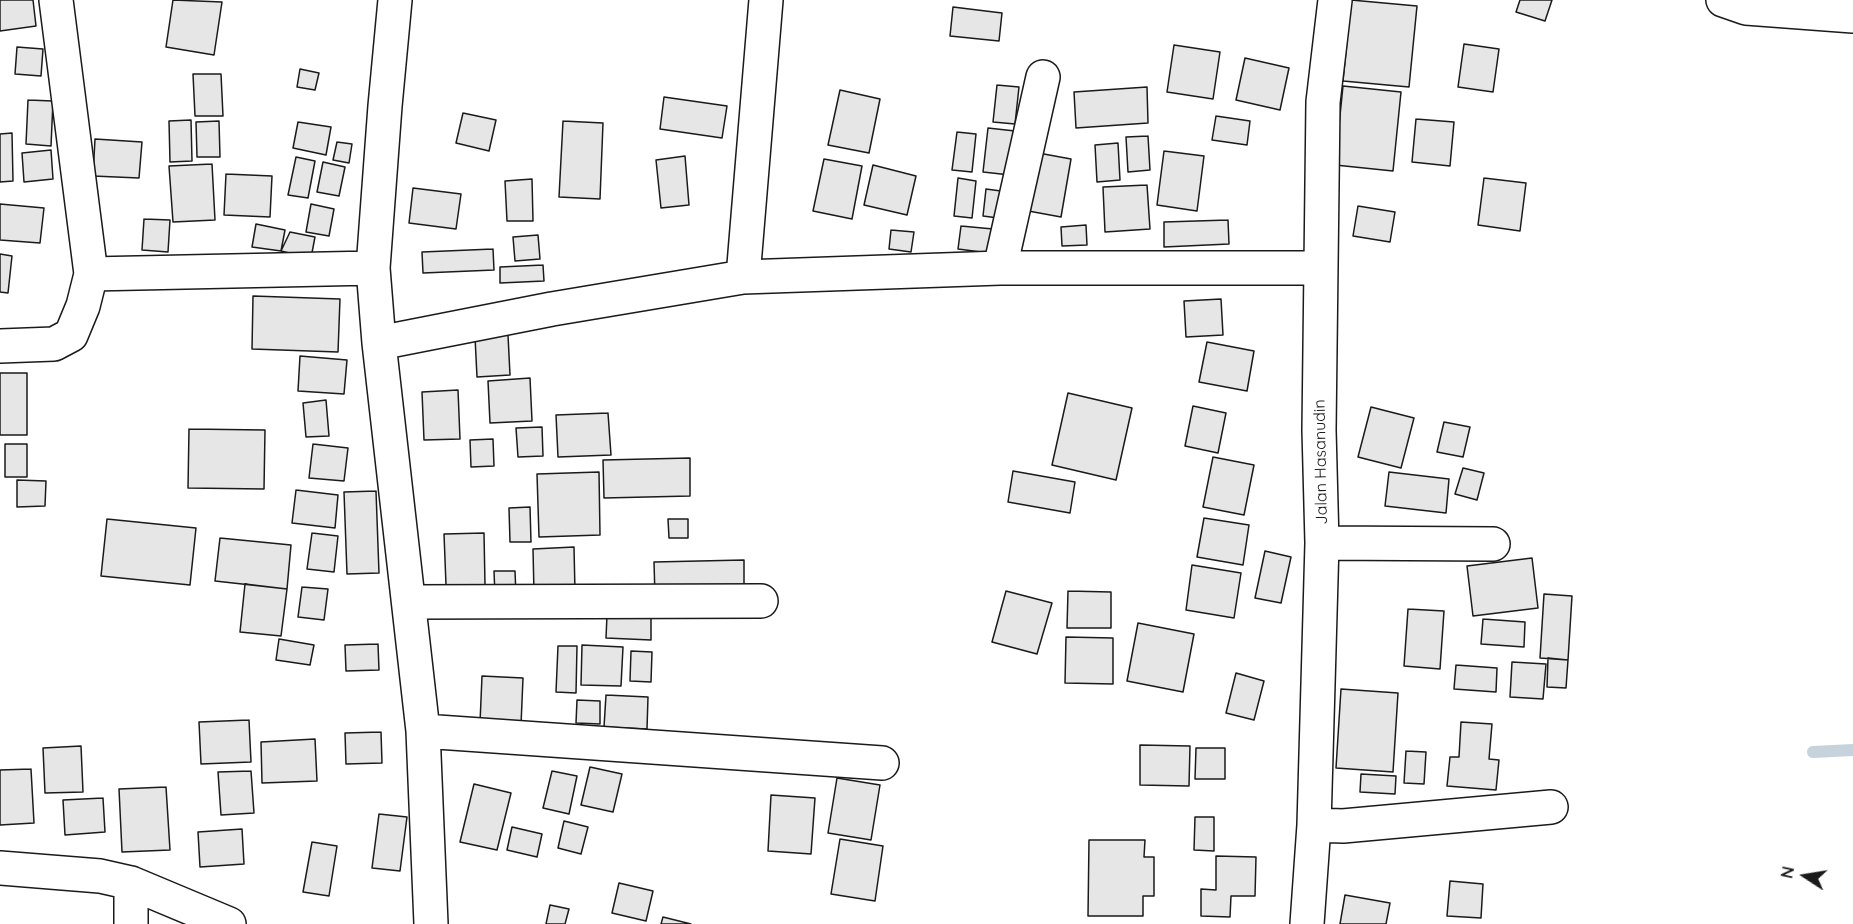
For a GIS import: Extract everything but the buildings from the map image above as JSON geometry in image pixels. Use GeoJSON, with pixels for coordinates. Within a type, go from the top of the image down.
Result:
{"type":"FeatureCollection","features":[{"type":"Feature","properties":{"kind":"street"},"geometry":{"type":"LineString","coordinates":[[0,346],[54,344],[70,335],[83,306],[91,274],[56,0]]}},
{"type":"Feature","properties":{"kind":"street"},"geometry":{"type":"LineString","coordinates":[[395,0],[373,268],[379,343],[423,731],[431,924]]}},
{"type":"Feature","properties":{"kind":"street"},"geometry":{"type":"LineString","coordinates":[[743,277],[766,0]]}},
{"type":"Feature","properties":{"kind":"street","name":"Jalan Hasanudin"},"geometry":{"type":"LineString","coordinates":[[1307,924],[1314,825],[1322,543],[1319,430],[1323,102],[1335,0]]}},
{"type":"Feature","properties":{"kind":"street"},"geometry":{"type":"LineString","coordinates":[[1723,0],[1746,8],[1853,16]]}},
{"type":"Feature","properties":{"kind":"street"},"geometry":{"type":"LineString","coordinates":[[1000,268],[1044,77]]}},
{"type":"Feature","properties":{"kind":"street"},"geometry":{"type":"LineString","coordinates":[[91,274],[373,268]]}},
{"type":"Feature","properties":{"kind":"street"},"geometry":{"type":"LineString","coordinates":[[379,343],[552,309],[743,277],[1000,268],[1321,268]]}},
{"type":"Feature","properties":{"kind":"street"},"geometry":{"type":"LineString","coordinates":[[1322,543],[1493,544]]}},
{"type":"Feature","properties":{"kind":"street"},"geometry":{"type":"LineString","coordinates":[[410,602],[761,601]]}},
{"type":"Feature","properties":{"kind":"street"},"geometry":{"type":"LineString","coordinates":[[423,731],[882,763]]}},
{"type":"Feature","properties":{"kind":"street"},"geometry":{"type":"LineString","coordinates":[[1314,825],[1343,826],[1551,807]]}},
{"type":"Feature","properties":{"kind":"street"},"geometry":{"type":"LineString","coordinates":[[0,868],[100,876],[131,883],[229,924]]}},
{"type":"Feature","properties":{"kind":"street"},"geometry":{"type":"LineString","coordinates":[[131,883],[131,924]]}},
{"type":"Feature","properties":{"kind":"waterway"},"geometry":{"type":"LineString","coordinates":[[1813,752],[1853,750]]}}]}
